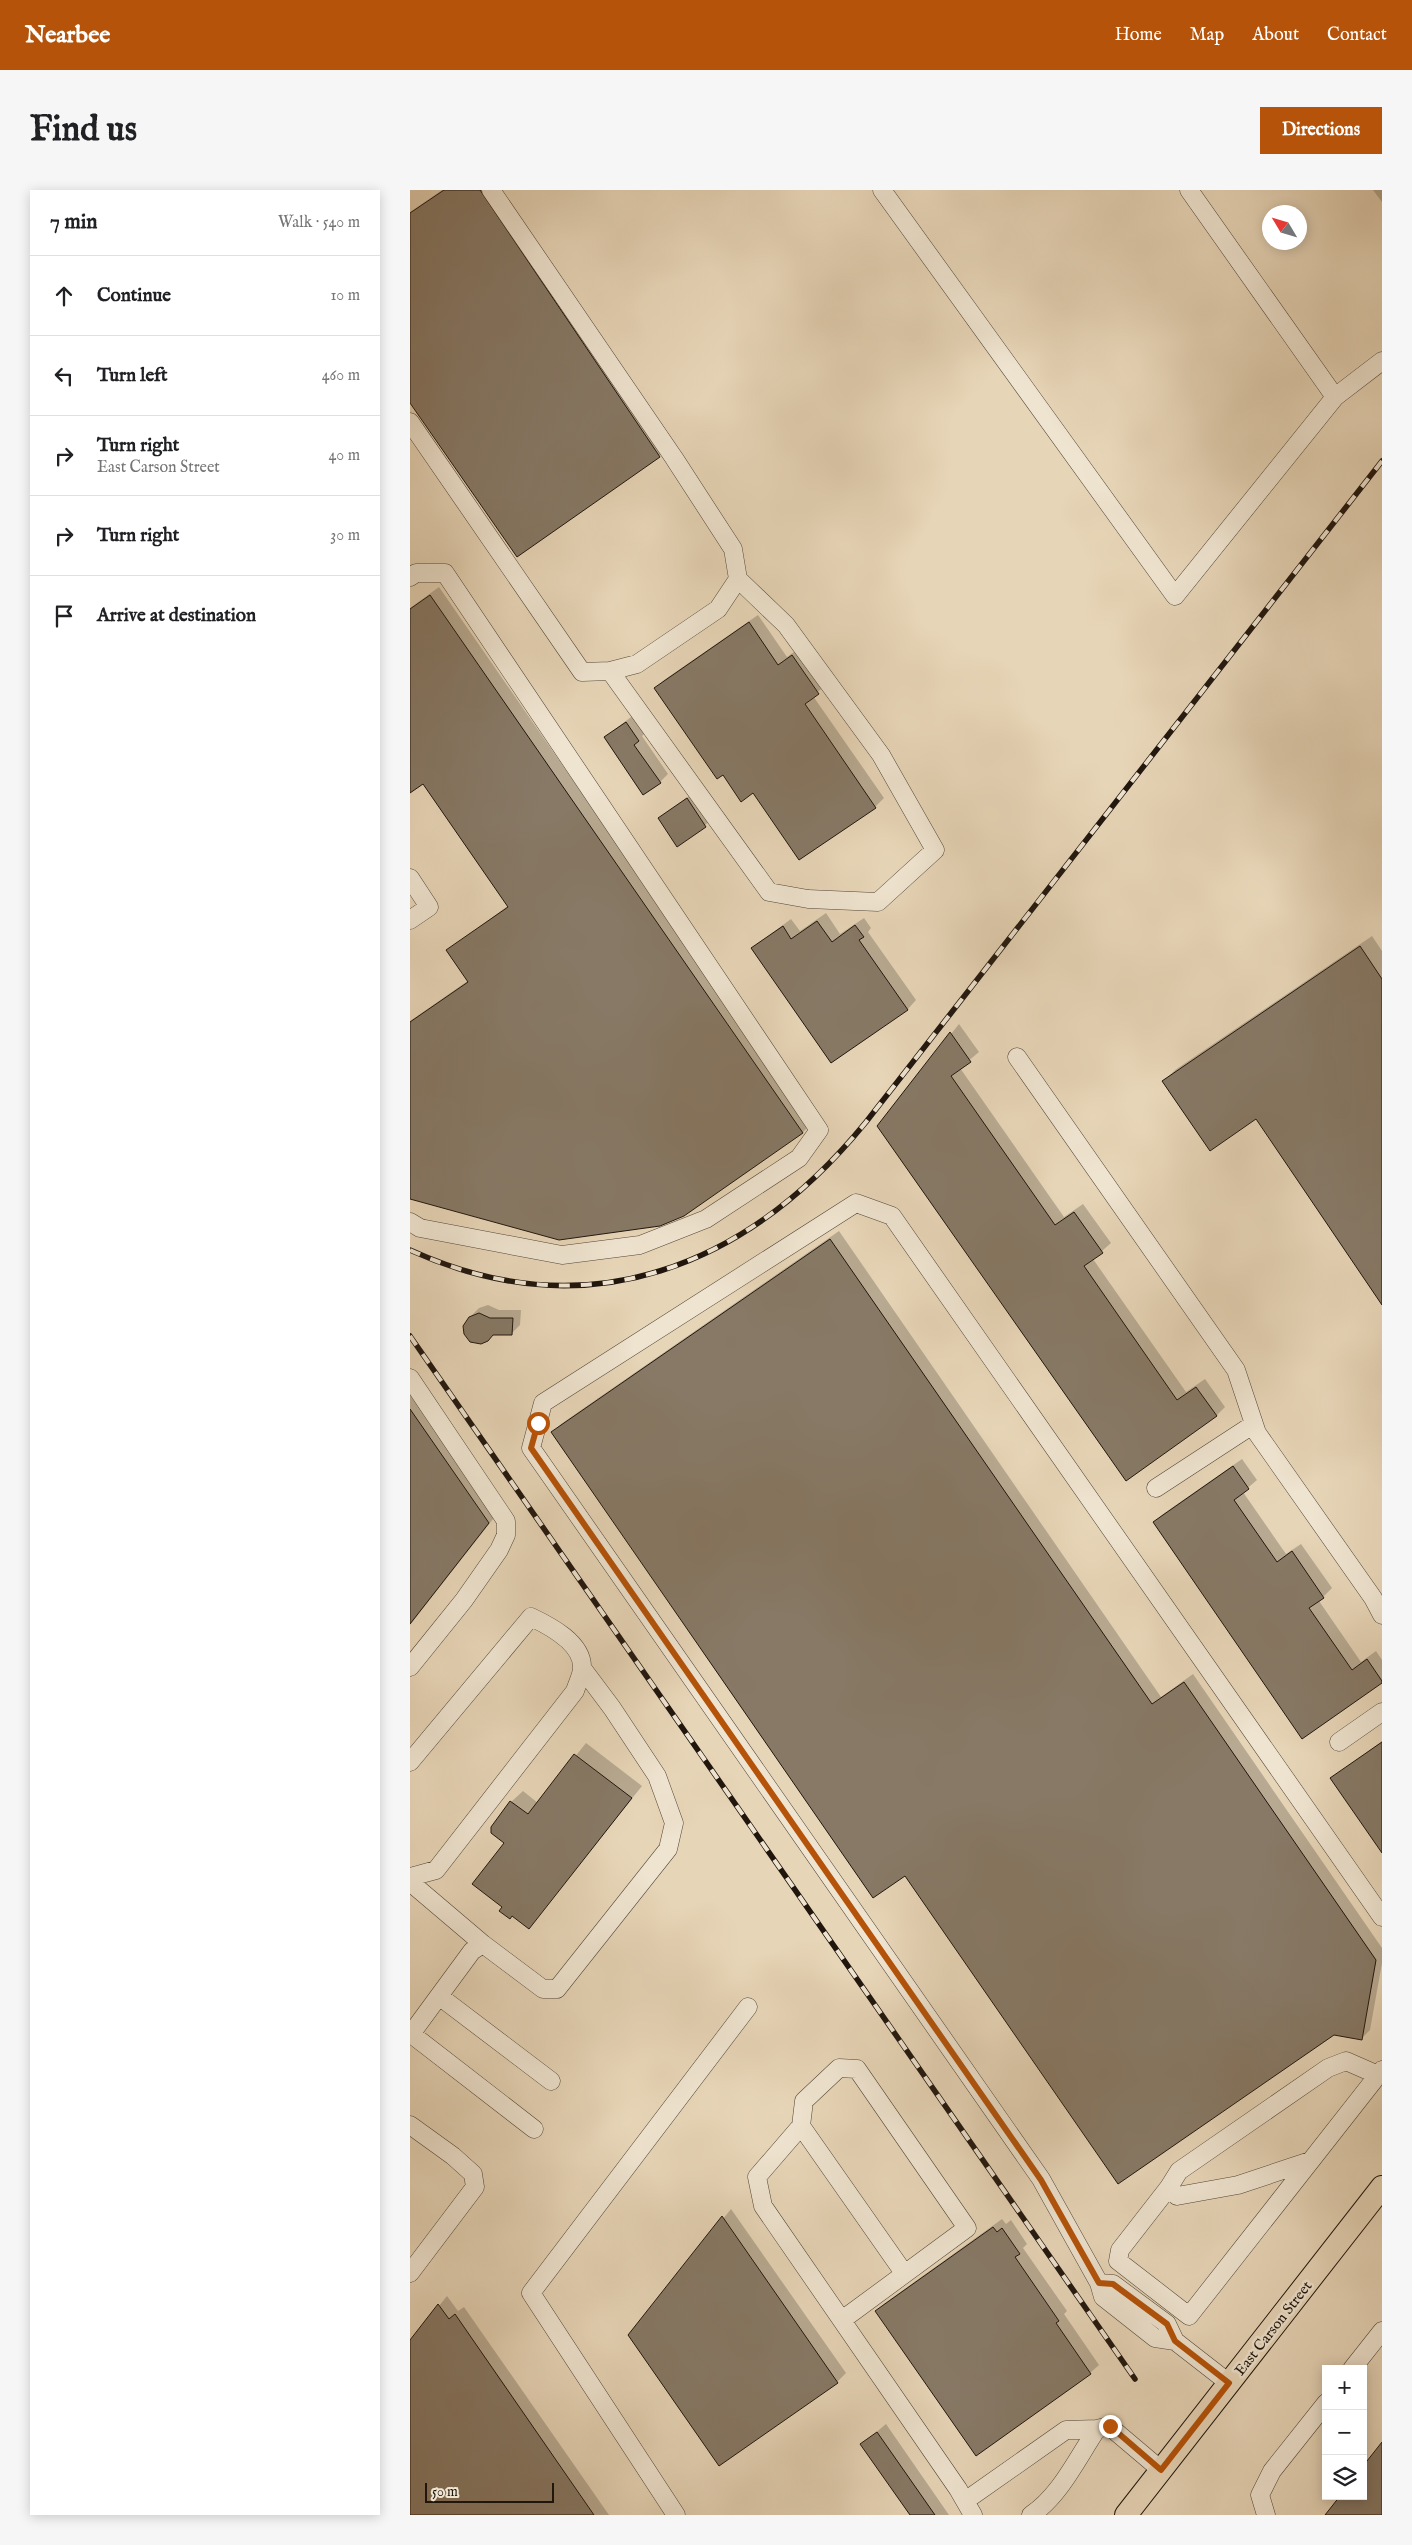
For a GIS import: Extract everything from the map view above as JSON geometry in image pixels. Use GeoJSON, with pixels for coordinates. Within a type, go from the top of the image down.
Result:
{"type":"FeatureCollection","features":[{"type":"Feature","properties":{"kind":"main road","name":"East Carson Street"},"geometry":{"type":"LineString","coordinates":[[1126,2515],[1382,2187]]}},
{"type":"Feature","properties":{"kind":"lane"},"geometry":{"type":"LineString","coordinates":[[491,190],[674,458],[733,549],[738,579],[792,633],[880,755],[935,850],[878,902],[808,899],[770,892],[610,671]]}},
{"type":"Feature","properties":{"kind":"lane"},"geometry":{"type":"LineString","coordinates":[[882,190],[1175,596],[1335,397],[1382,361]]}},
{"type":"Feature","properties":{"kind":"lane"},"geometry":{"type":"LineString","coordinates":[[1189,190],[1335,397]]}},
{"type":"Feature","properties":{"kind":"lane"},"geometry":{"type":"LineString","coordinates":[[410,422],[582,672],[610,671],[638,664],[718,608],[738,579]]}},
{"type":"Feature","properties":{"kind":"lane"},"geometry":{"type":"LineString","coordinates":[[410,577],[416,573],[445,573],[819,1130],[799,1158],[706,1219],[640,1246],[562,1255],[420,1228],[410,1222]]}},
{"type":"Feature","properties":{"kind":"lane"},"geometry":{"type":"LineString","coordinates":[[410,878],[429,907],[410,920]]}},
{"type":"Feature","properties":{"kind":"lane"},"geometry":{"type":"LineString","coordinates":[[1017,1057],[1236,1370],[1257,1433],[1373,1598],[1382,1615]]}},
{"type":"Feature","properties":{"kind":"lane"},"geometry":{"type":"LineString","coordinates":[[1229,2383],[1175,2341],[1156,2338],[1103,2297],[1099,2283],[1041,2180],[531,1448],[543,1404],[856,1203],[892,1216],[1382,1917]]}},
{"type":"Feature","properties":{"kind":"lane"},"geometry":{"type":"LineString","coordinates":[[410,1378],[506,1521],[506,1535],[499,1550],[464,1600],[410,1667]]}},
{"type":"Feature","properties":{"kind":"lane"},"geometry":{"type":"LineString","coordinates":[[1156,1488],[1254,1424]]}},
{"type":"Feature","properties":{"kind":"lane"},"geometry":{"type":"LineString","coordinates":[[410,1762],[531,1617],[547,1624],[577,1648],[582,1668],[612,1708],[657,1776],[674,1822],[668,1849],[557,1989],[543,1989],[483,1944],[410,1882]]}},
{"type":"Feature","properties":{"kind":"lane"},"geometry":{"type":"LineString","coordinates":[[410,1877],[436,1870],[575,1691],[582,1668]]}},
{"type":"Feature","properties":{"kind":"lane"},"geometry":{"type":"LineString","coordinates":[[1339,1742],[1382,1712]]}},
{"type":"Feature","properties":{"kind":"lane"},"geometry":{"type":"LineString","coordinates":[[483,1944],[472,1951],[410,2033],[534,2128]]}},
{"type":"Feature","properties":{"kind":"lane"},"geometry":{"type":"LineString","coordinates":[[439,1996],[551,2081]]}},
{"type":"Feature","properties":{"kind":"lane"},"geometry":{"type":"LineString","coordinates":[[676,2515],[531,2293],[748,2007]]}},
{"type":"Feature","properties":{"kind":"lane"},"geometry":{"type":"LineString","coordinates":[[1346,2061],[1380,2072],[1189,2316],[1118,2261],[1120,2250],[1169,2188],[1179,2171],[1328,2068],[1346,2061]]}},
{"type":"Feature","properties":{"kind":"lane"},"geometry":{"type":"LineString","coordinates":[[842,2320],[967,2228],[857,2069],[839,2068],[804,2101],[802,2126],[757,2177],[763,2206],[969,2508],[1066,2430],[1097,2429],[1110,2426],[1161,2470]]}},
{"type":"Feature","properties":{"kind":"lane"},"geometry":{"type":"LineString","coordinates":[[410,2125],[454,2156],[473,2174],[475,2186],[410,2273]]}},
{"type":"Feature","properties":{"kind":"lane"},"geometry":{"type":"LineString","coordinates":[[802,2126],[904,2273]]}},
{"type":"Feature","properties":{"kind":"lane"},"geometry":{"type":"LineString","coordinates":[[1169,2188],[1177,2196],[1238,2185],[1310,2161]]}},
{"type":"Feature","properties":{"kind":"lane"},"geometry":{"type":"LineString","coordinates":[[1355,2365],[1382,2331]]}},
{"type":"Feature","properties":{"kind":"lane"},"geometry":{"type":"LineString","coordinates":[[1266,2515],[1260,2495],[1272,2471],[1322,2408]]}},
{"type":"Feature","properties":{"kind":"lane"},"geometry":{"type":"LineString","coordinates":[[1031,2515],[1039,2509],[1059,2486],[1097,2429]]}},
{"type":"Feature","properties":{"kind":"building"},"geometry":{"type":"Polygon","coordinates":[[[444,190],[480,190],[660,457],[517,557],[410,403],[410,213],[444,190]]]}},
{"type":"Feature","properties":{"kind":"building"},"geometry":{"type":"Polygon","coordinates":[[[430,595],[803,1133],[684,1216],[660,1226],[559,1240],[410,1199],[410,1022],[468,982],[446,950],[508,907],[423,784],[410,793],[410,609],[430,595]]]}},
{"type":"Feature","properties":{"kind":"building"},"geometry":{"type":"Polygon","coordinates":[[[749,622],[778,665],[792,655],[819,694],[805,704],[876,808],[799,860],[753,793],[741,802],[723,775],[717,779],[654,688],[749,622]]]}},
{"type":"Feature","properties":{"kind":"building"},"geometry":{"type":"Polygon","coordinates":[[[626,722],[639,741],[634,745],[661,783],[643,795],[604,737],[626,722]]]}},
{"type":"Feature","properties":{"kind":"building"},"geometry":{"type":"Polygon","coordinates":[[[687,798],[706,827],[677,847],[658,818],[687,798]]]}},
{"type":"Feature","properties":{"kind":"building"},"geometry":{"type":"Polygon","coordinates":[[[817,921],[832,942],[855,925],[864,937],[859,940],[908,1010],[831,1063],[751,948],[783,926],[791,939],[817,921]]]}},
{"type":"Feature","properties":{"kind":"building"},"geometry":{"type":"Polygon","coordinates":[[[1360,946],[1382,979],[1382,1305],[1256,1119],[1210,1151],[1162,1081],[1360,946]]]}},
{"type":"Feature","properties":{"kind":"building"},"geometry":{"type":"Polygon","coordinates":[[[950,1032],[971,1062],[951,1076],[1055,1225],[1074,1212],[1103,1253],[1084,1266],[1177,1400],[1196,1387],[1217,1416],[1126,1481],[877,1126],[950,1032]]]}},
{"type":"Feature","properties":{"kind":"building"},"geometry":{"type":"Polygon","coordinates":[[[830,1239],[1152,1704],[1184,1682],[1376,1960],[1362,2040],[1334,2035],[1118,2184],[905,1876],[873,1898],[551,1432],[830,1239]]]}},
{"type":"Feature","properties":{"kind":"building"},"geometry":{"type":"Polygon","coordinates":[[[479,1313],[490,1318],[513,1318],[512,1335],[493,1335],[488,1341],[481,1344],[470,1342],[464,1334],[463,1326],[469,1317],[479,1313]]]}},
{"type":"Feature","properties":{"kind":"building"},"geometry":{"type":"Polygon","coordinates":[[[410,1409],[489,1523],[410,1624],[410,1409]]]}},
{"type":"Feature","properties":{"kind":"building"},"geometry":{"type":"Polygon","coordinates":[[[1233,1466],[1249,1489],[1234,1500],[1277,1562],[1292,1551],[1324,1598],[1309,1608],[1352,1670],[1367,1659],[1382,1681],[1382,1683],[1302,1739],[1153,1522],[1233,1466]]]}},
{"type":"Feature","properties":{"kind":"building"},"geometry":{"type":"Polygon","coordinates":[[[1382,1742],[1382,1853],[1330,1778],[1382,1742]]]}},
{"type":"Feature","properties":{"kind":"building"},"geometry":{"type":"Polygon","coordinates":[[[574,1754],[632,1798],[529,1929],[512,1916],[510,1919],[499,1911],[502,1907],[472,1884],[504,1843],[491,1833],[491,1827],[510,1801],[528,1814],[574,1754]]]}},
{"type":"Feature","properties":{"kind":"building"},"geometry":{"type":"Polygon","coordinates":[[[722,2216],[838,2383],[719,2466],[628,2335],[722,2216]]]}},
{"type":"Feature","properties":{"kind":"building"},"geometry":{"type":"Polygon","coordinates":[[[993,2227],[997,2232],[1002,2228],[1020,2254],[1015,2257],[1059,2321],[1056,2323],[1091,2374],[976,2456],[875,2311],[993,2227]]]}},
{"type":"Feature","properties":{"kind":"building"},"geometry":{"type":"Polygon","coordinates":[[[438,2304],[449,2319],[455,2314],[594,2515],[410,2515],[410,2340],[438,2304]]]}},
{"type":"Feature","properties":{"kind":"building"},"geometry":{"type":"Polygon","coordinates":[[[877,2432],[935,2515],[910,2515],[860,2444],[877,2432]]]}},
{"type":"Feature","properties":{"kind":"building"},"geometry":{"type":"Polygon","coordinates":[[[1382,2442],[1382,2515],[1325,2515],[1337,2500],[1367,2500],[1367,2461],[1382,2442]]]}},
{"type":"Feature","properties":{"kind":"railway"},"geometry":{"type":"LineString","coordinates":[[410,1250],[476,1274],[540,1285],[601,1283],[660,1271],[717,1248],[770,1215],[820,1172],[866,1122],[1382,461]]}},
{"type":"Feature","properties":{"kind":"railway"},"geometry":{"type":"LineString","coordinates":[[410,1336],[1135,2379]]}},
{"type":"Feature","properties":{"kind":"route"},"geometry":{"type":"LineString","coordinates":[[538,1423],[531,1448],[726,1724],[818,1860],[1041,2180],[1099,2283],[1113,2284],[1167,2324],[1175,2341],[1229,2383],[1161,2470],[1110,2426]]}}]}
